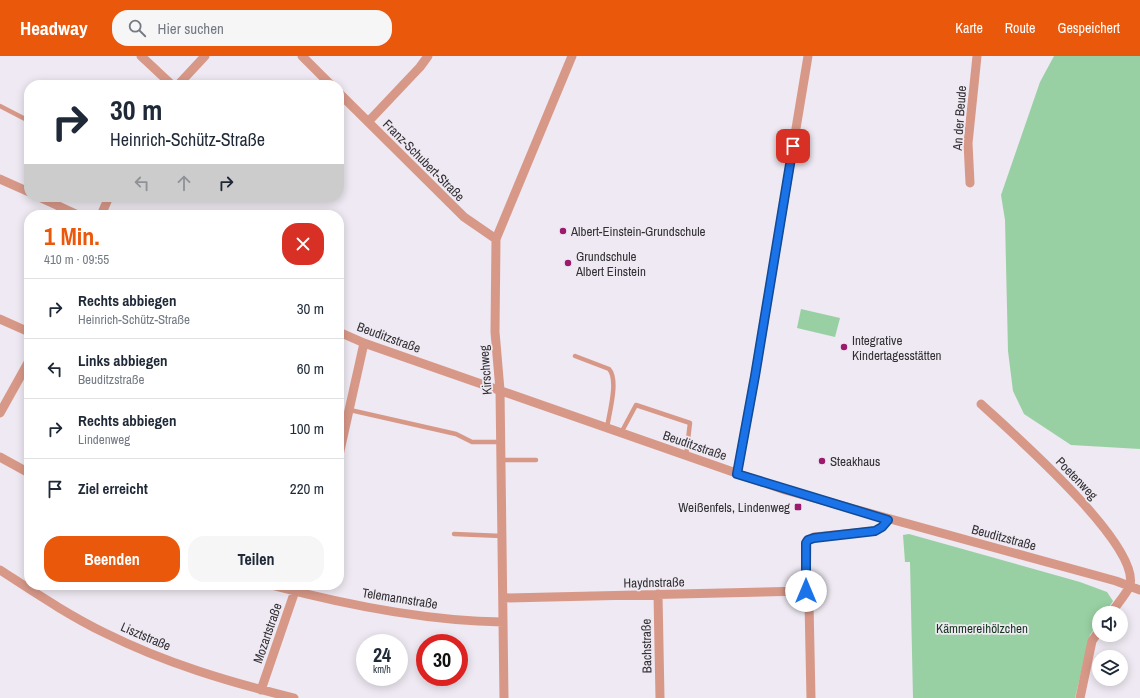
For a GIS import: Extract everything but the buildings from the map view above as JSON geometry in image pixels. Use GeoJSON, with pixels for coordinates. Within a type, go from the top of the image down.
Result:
{"type":"FeatureCollection","features":[{"type":"Feature","properties":{"kind":"street"},"geometry":{"type":"LineString","coordinates":[[141,56],[167,80]]}},
{"type":"Feature","properties":{"kind":"street"},"geometry":{"type":"LineString","coordinates":[[183,80],[205,56]]}},
{"type":"Feature","properties":{"kind":"street"},"geometry":{"type":"LineString","coordinates":[[302,56],[326,80]]}},
{"type":"Feature","properties":{"kind":"street"},"geometry":{"type":"LineString","coordinates":[[368,122],[420,67],[428,56]]}},
{"type":"Feature","properties":{"kind":"street","name":"Kirschweg"},"geometry":{"type":"LineString","coordinates":[[504,698],[500,390],[495,332],[496,239],[572,56]]}},
{"type":"Feature","properties":{"kind":"street"},"geometry":{"type":"LineString","coordinates":[[737,474],[755,376],[808,56]]}},
{"type":"Feature","properties":{"kind":"street","name":"An der Beude"},"geometry":{"type":"LineString","coordinates":[[970,183],[968,143],[977,56]]}},
{"type":"Feature","properties":{"kind":"street","name":"Franz-Schubert-Straße"},"geometry":{"type":"LineString","coordinates":[[344,98],[464,217],[496,239]]}},
{"type":"Feature","properties":{"kind":"street"},"geometry":{"type":"LineString","coordinates":[[0,179],[24,190]]}},
{"type":"Feature","properties":{"kind":"street"},"geometry":{"type":"LineString","coordinates":[[50,202],[67,210]]}},
{"type":"Feature","properties":{"kind":"street"},"geometry":{"type":"LineString","coordinates":[[0,319],[24,330]]}},
{"type":"Feature","properties":{"kind":"street","name":"Beuditzstraße"},"geometry":{"type":"LineString","coordinates":[[344,334],[364,343],[737,474],[888,520],[1140,590]]}},
{"type":"Feature","properties":{"kind":"street"},"geometry":{"type":"LineString","coordinates":[[344,435],[364,343]]}},
{"type":"Feature","properties":{"kind":"street"},"geometry":{"type":"LineString","coordinates":[[0,412],[24,370]]}},
{"type":"Feature","properties":{"kind":"street","name":"Poetenweg"},"geometry":{"type":"LineString","coordinates":[[981,404],[1049,467],[1087,506],[1130,572],[1130,586]]}},
{"type":"Feature","properties":{"kind":"street"},"geometry":{"type":"LineString","coordinates":[[0,457],[24,470]]}},
{"type":"Feature","properties":{"kind":"street"},"geometry":{"type":"LineString","coordinates":[[811,698],[809,603],[806,591],[806,543],[808,540],[814,538],[875,531],[882,527],[888,520]]}},
{"type":"Feature","properties":{"kind":"street","name":"Lisztstraße"},"geometry":{"type":"LineString","coordinates":[[0,570],[24,585]]}},
{"type":"Feature","properties":{"kind":"street"},"geometry":{"type":"LineString","coordinates":[[1116,606],[1130,586]]}},
{"type":"Feature","properties":{"kind":"street","name":"Lisztstraße"},"geometry":{"type":"LineString","coordinates":[[32,590],[63,610],[105,633],[181,665],[261,690],[294,698]]}},
{"type":"Feature","properties":{"kind":"street","name":"Mozartstraße"},"geometry":{"type":"LineString","coordinates":[[261,690],[295,590]]}},
{"type":"Feature","properties":{"kind":"street","name":"Telemannstraße"},"geometry":{"type":"LineString","coordinates":[[304,590],[378,609],[462,620],[503,622]]}},
{"type":"Feature","properties":{"kind":"street","name":"Haydnstraße"},"geometry":{"type":"LineString","coordinates":[[503,598],[806,591]]}},
{"type":"Feature","properties":{"kind":"street","name":"Bachstraße"},"geometry":{"type":"LineString","coordinates":[[658,594],[660,698]]}},
{"type":"Feature","properties":{"kind":"street"},"geometry":{"type":"LineString","coordinates":[[1080,698],[1092,641]]}},
{"type":"Feature","properties":{"kind":"lane"},"geometry":{"type":"LineString","coordinates":[[0,106],[24,118]]}},
{"type":"Feature","properties":{"kind":"lane"},"geometry":{"type":"LineString","coordinates":[[575,356],[609,369],[613,373],[614,383],[606,428]]}},
{"type":"Feature","properties":{"kind":"lane"},"geometry":{"type":"LineString","coordinates":[[621,433],[636,404],[690,423],[686,456]]}},
{"type":"Feature","properties":{"kind":"lane"},"geometry":{"type":"LineString","coordinates":[[350,410],[456,434],[472,442],[500,442]]}},
{"type":"Feature","properties":{"kind":"lane"},"geometry":{"type":"LineString","coordinates":[[500,460],[536,460]]}},
{"type":"Feature","properties":{"kind":"lane"},"geometry":{"type":"LineString","coordinates":[[454,534],[502,536]]}},
{"type":"Feature","properties":{"kind":"green space"},"geometry":{"type":"Polygon","coordinates":[[[1054,56],[1140,56],[1140,449],[1071,445],[1024,414],[1013,391],[1008,351],[1005,220],[1001,195],[1040,82],[1054,56]]]}},
{"type":"Feature","properties":{"kind":"green space"},"geometry":{"type":"Polygon","coordinates":[[[801,309],[840,318],[835,337],[797,328],[801,309]]]}},
{"type":"Feature","properties":{"kind":"green space","name":"Kämmereihölzchen"},"geometry":{"type":"Polygon","coordinates":[[[909,534],[1080,582],[1107,592],[1113,601],[1110,606],[1092,606],[1092,632],[1090,635],[1075,698],[913,698],[910,562],[905,562],[903,535],[909,534]]]}},
{"type":"Feature","properties":{"kind":"place","name":"Albert-Einstein-Grundschule"},"geometry":{"type":"Point","coordinates":[563,231]}},
{"type":"Feature","properties":{"kind":"place","name":"Grundschule Albert Einstein"},"geometry":{"type":"Point","coordinates":[568,263]}},
{"type":"Feature","properties":{"kind":"place","name":"Integrative Kindertagesstätten"},"geometry":{"type":"Point","coordinates":[844,347]}},
{"type":"Feature","properties":{"kind":"place","name":"Steakhaus"},"geometry":{"type":"Point","coordinates":[822,461]}},
{"type":"Feature","properties":{"kind":"place","name":"Weißenfels, Lindenweg"},"geometry":{"type":"Point","coordinates":[798,507]}},
{"type":"Feature","properties":{"kind":"route"},"geometry":{"type":"LineString","coordinates":[[793,146],[755,376],[737,474],[785,490],[888,520],[879,530],[875,531],[811,538],[808,540],[806,543],[806,591]]}}]}
